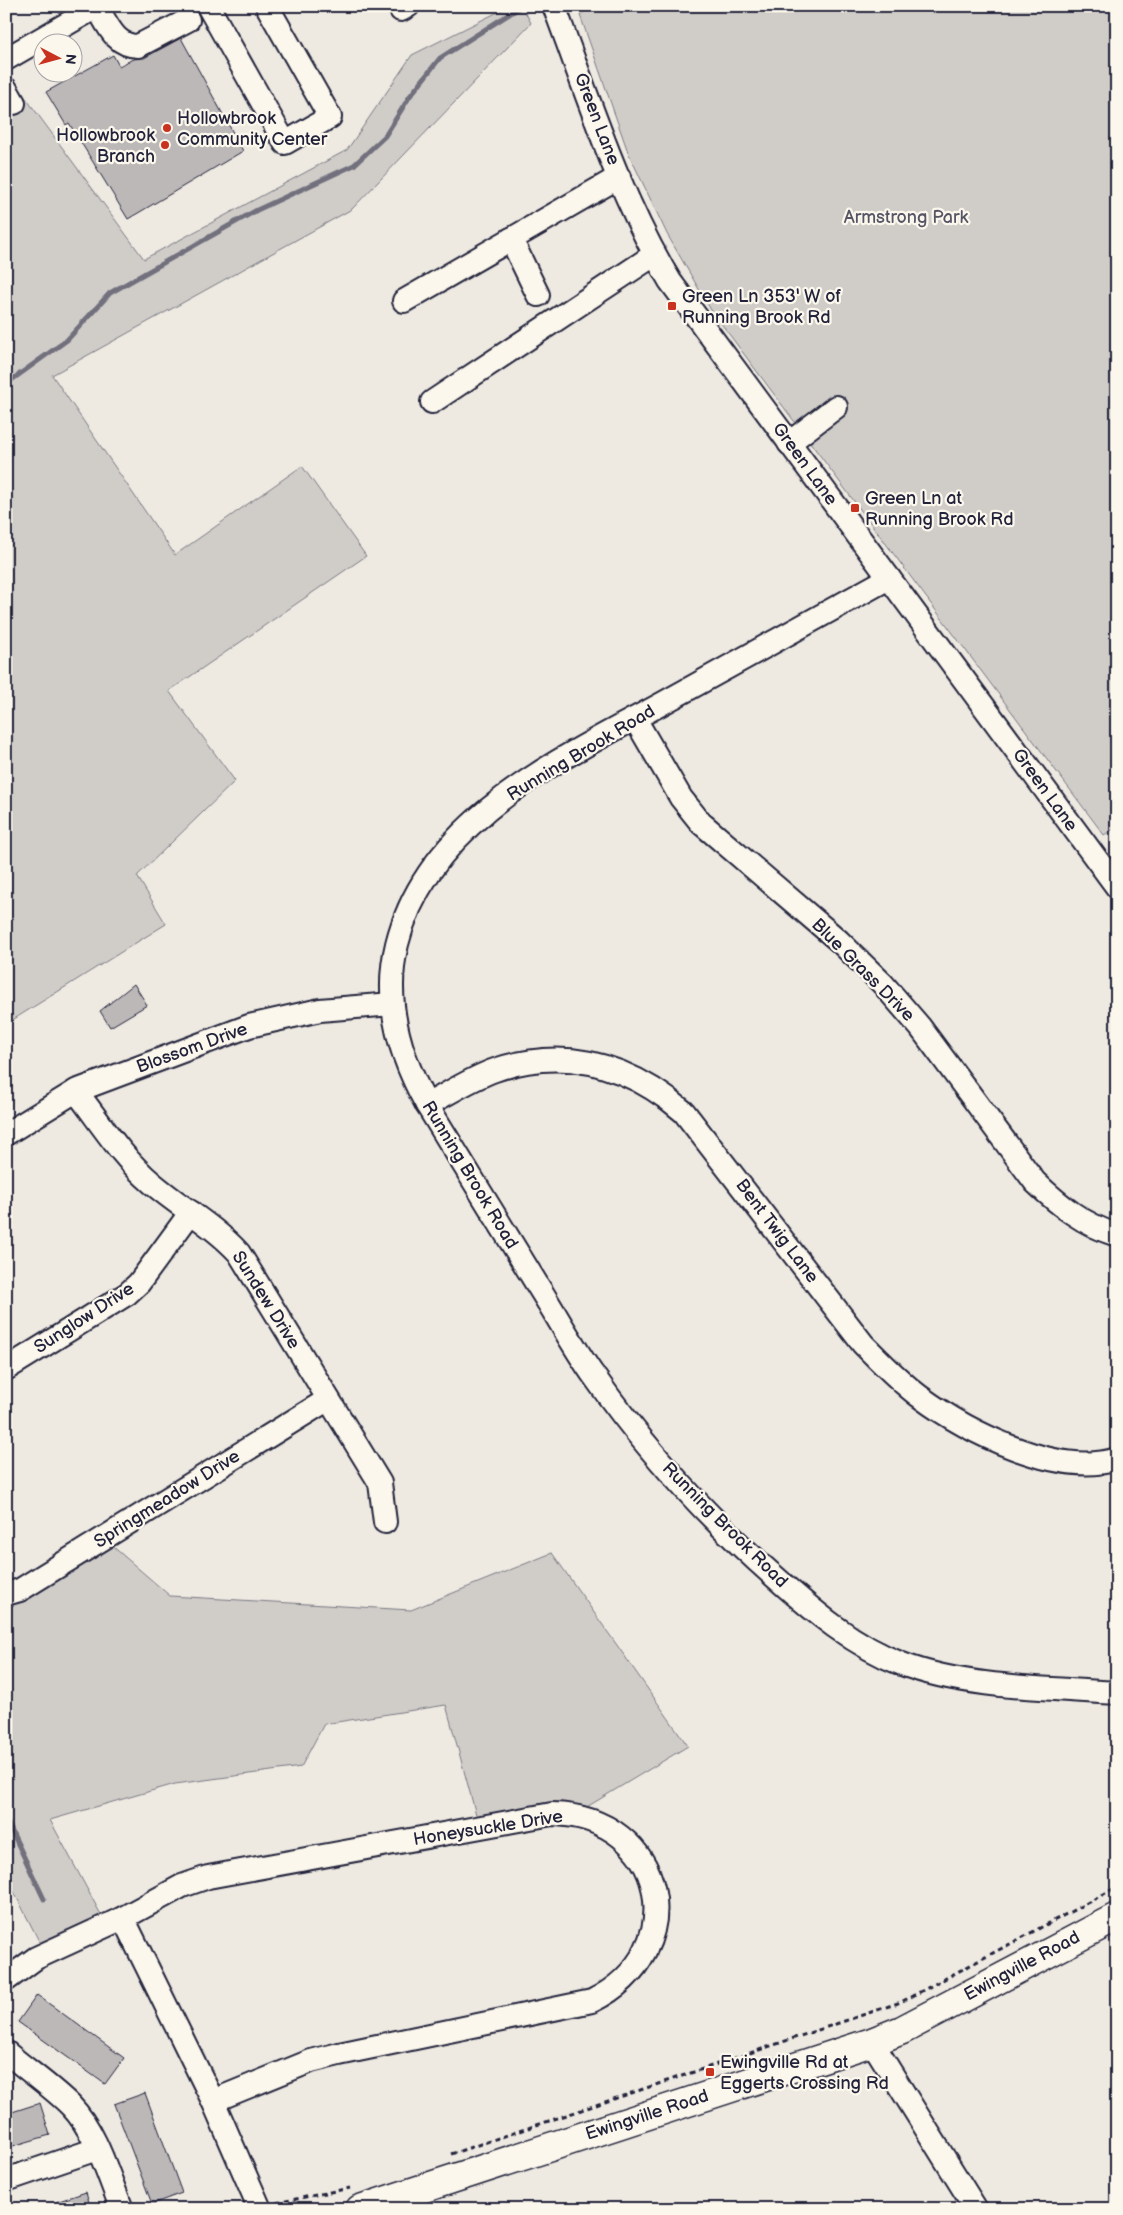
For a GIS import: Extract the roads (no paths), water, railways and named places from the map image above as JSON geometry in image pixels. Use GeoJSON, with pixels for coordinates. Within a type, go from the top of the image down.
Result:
{"type":"FeatureCollection","features":[{"type":"Feature","properties":{"kind":"main road","name":"Ewingville Road"},"geometry":{"type":"LineString","coordinates":[[356,2198],[872,2042],[902,2030],[1117,1917]]}},
{"type":"Feature","properties":{"kind":"street"},"geometry":{"type":"LineString","coordinates":[[208,6],[285,143],[330,118],[267,6]]}},
{"type":"Feature","properties":{"kind":"street","name":"Green Lane"},"geometry":{"type":"LineString","coordinates":[[554,6],[619,177],[654,255],[670,281],[1117,887]]}},
{"type":"Feature","properties":{"kind":"street"},"geometry":{"type":"LineString","coordinates":[[6,59],[98,7],[120,43],[129,46],[138,46],[188,20]]}},
{"type":"Feature","properties":{"kind":"street"},"geometry":{"type":"LineString","coordinates":[[404,301],[619,177]]}},
{"type":"Feature","properties":{"kind":"street"},"geometry":{"type":"LineString","coordinates":[[511,240],[538,294]]}},
{"type":"Feature","properties":{"kind":"street"},"geometry":{"type":"LineString","coordinates":[[432,402],[654,255]]}},
{"type":"Feature","properties":{"kind":"street"},"geometry":{"type":"LineString","coordinates":[[789,443],[836,407]]}},
{"type":"Feature","properties":{"kind":"street","name":"Running Brook Road"},"geometry":{"type":"LineString","coordinates":[[890,578],[635,718],[542,772],[504,798],[448,847],[427,872],[412,898],[402,925],[393,970],[392,1004],[401,1050],[411,1077],[592,1373],[643,1442],[695,1500],[750,1555],[794,1594],[840,1630],[868,1648],[901,1664],[931,1674],[963,1680],[1117,1693]]}},
{"type":"Feature","properties":{"kind":"street","name":"Blue Grass Drive"},"geometry":{"type":"LineString","coordinates":[[635,718],[681,798],[701,823],[840,941],[882,983],[920,1027],[1035,1182],[1057,1203],[1082,1220],[1117,1235]]}},
{"type":"Feature","properties":{"kind":"street","name":"Blossom Drive"},"geometry":{"type":"LineString","coordinates":[[6,1134],[76,1091],[248,1026],[320,1010],[392,1004]]}},
{"type":"Feature","properties":{"kind":"street","name":"Bent Twig Lane"},"geometry":{"type":"LineString","coordinates":[[427,1104],[494,1071],[521,1063],[553,1059],[581,1061],[609,1067],[635,1078],[662,1094],[684,1112],[863,1344],[919,1396],[951,1417],[990,1438],[1026,1451],[1060,1461],[1087,1463],[1117,1459]]}},
{"type":"Feature","properties":{"kind":"street","name":"Sundew Drive"},"geometry":{"type":"LineString","coordinates":[[76,1091],[133,1166],[152,1183],[224,1237],[239,1253],[327,1400],[380,1483],[385,1522]]}},
{"type":"Feature","properties":{"kind":"street","name":"Sunglow Drive"},"geometry":{"type":"LineString","coordinates":[[6,1368],[127,1294],[139,1283],[191,1212]]}},
{"type":"Feature","properties":{"kind":"street","name":"Springmeadow Drive"},"geometry":{"type":"LineString","coordinates":[[6,1594],[20,1590],[327,1400]]}},
{"type":"Feature","properties":{"kind":"street","name":"Honeysuckle Drive"},"geometry":{"type":"LineString","coordinates":[[6,1980],[36,1958],[123,1918],[182,1886],[208,1877],[552,1814],[570,1814],[590,1819],[608,1827],[629,1844],[647,1872],[653,1892],[655,1910],[653,1932],[637,1966],[610,1992],[592,2000],[311,2061],[213,2101]]}},
{"type":"Feature","properties":{"kind":"street"},"geometry":{"type":"LineString","coordinates":[[123,1918],[264,2208]]}},
{"type":"Feature","properties":{"kind":"street"},"geometry":{"type":"LineString","coordinates":[[872,2042],[976,2209]]}},
{"type":"Feature","properties":{"kind":"street"},"geometry":{"type":"LineString","coordinates":[[6,2052],[72,2107],[84,2124],[97,2149],[122,2209]]}},
{"type":"Feature","properties":{"kind":"street"},"geometry":{"type":"LineString","coordinates":[[6,2180],[97,2149]]}},
{"type":"Feature","properties":{"kind":"waterway"},"geometry":{"type":"LineString","coordinates":[[6,384],[67,340],[110,293],[257,210],[354,165],[385,136],[410,96],[440,58],[522,6]]}},
{"type":"Feature","properties":{"kind":"waterway"},"geometry":{"type":"LineString","coordinates":[[6,1761],[9,1757],[8,1740]]}},
{"type":"Feature","properties":{"kind":"waterway"},"geometry":{"type":"LineString","coordinates":[[6,1819],[44,1899]]}},
{"type":"Feature","properties":{"kind":"place","name":"Hollowbrook Community Center"},"geometry":{"type":"Point","coordinates":[167,128]}},
{"type":"Feature","properties":{"kind":"place","name":"Hollowbrook Branch"},"geometry":{"type":"Point","coordinates":[165,145]}},
{"type":"Feature","properties":{"kind":"place","name":"Green Ln 353' W of Running Brook Rd"},"geometry":{"type":"Point","coordinates":[672,306]}},
{"type":"Feature","properties":{"kind":"place","name":"Green Ln at Running Brook Rd"},"geometry":{"type":"Point","coordinates":[855,508]}},
{"type":"Feature","properties":{"kind":"place","name":"Ewingville Rd at Eggerts Crossing Rd"},"geometry":{"type":"Point","coordinates":[710,2072]}},
{"type":"Feature","properties":{"kind":"park label","name":"Armstrong Park"},"geometry":{"type":"Point","coordinates":[906,217]}}]}
